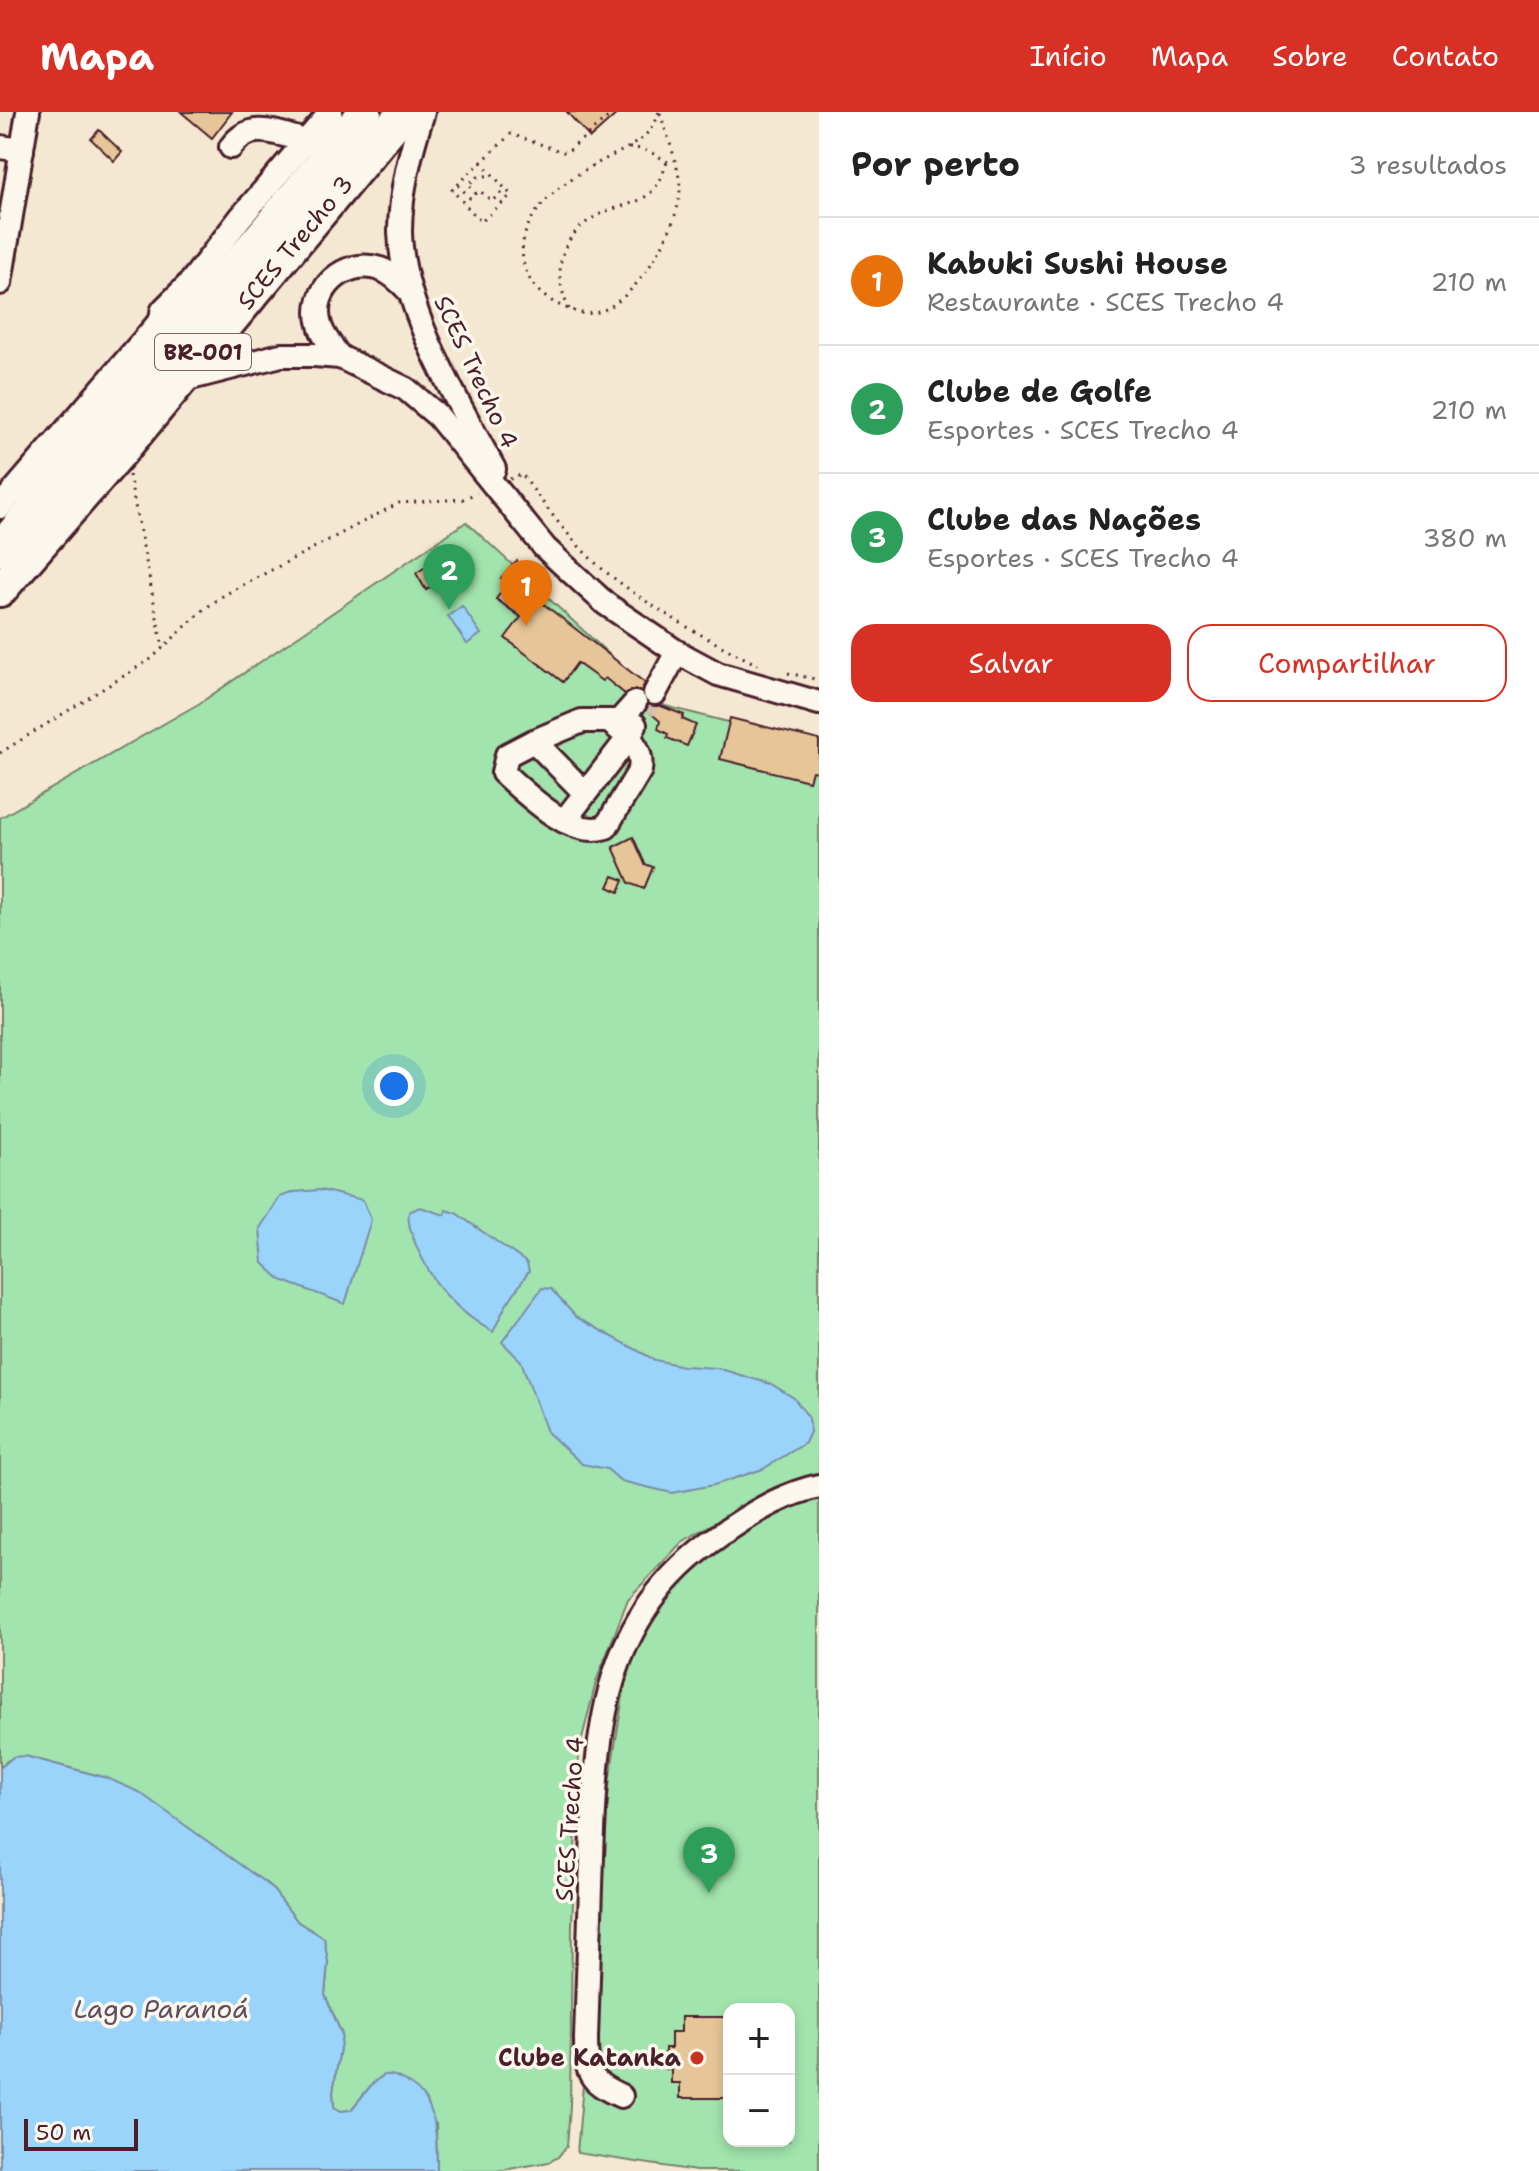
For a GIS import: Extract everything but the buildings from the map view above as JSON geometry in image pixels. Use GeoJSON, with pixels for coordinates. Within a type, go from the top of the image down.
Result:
{"type":"FeatureCollection","features":[{"type":"Feature","properties":{"kind":"highway","name":"SCES Trecho 3"},"geometry":{"type":"LineString","coordinates":[[0,549],[365,112]]}},
{"type":"Feature","properties":{"kind":"highway","name":"SCES Trecho 3"},"geometry":{"type":"LineString","coordinates":[[0,590],[124,448],[404,112]]}},
{"type":"Feature","properties":{"kind":"highway"},"geometry":{"type":"LineString","coordinates":[[167,313],[237,243],[290,200]]}},
{"type":"Feature","properties":{"kind":"street"},"geometry":{"type":"LineString","coordinates":[[0,283],[11,148],[28,112]]}},
{"type":"Feature","properties":{"kind":"street"},"geometry":{"type":"LineString","coordinates":[[0,507],[167,313],[241,217],[331,112]]}},
{"type":"Feature","properties":{"kind":"street","name":"SCES Trecho 4"},"geometry":{"type":"LineString","coordinates":[[423,112],[403,189],[400,233],[410,292],[447,381],[498,484],[514,509],[545,548],[606,604],[677,652],[718,674],[819,703]]}},
{"type":"Feature","properties":{"kind":"street"},"geometry":{"type":"LineString","coordinates":[[231,147],[248,130],[306,141]]}},
{"type":"Feature","properties":{"kind":"street"},"geometry":{"type":"LineString","coordinates":[[340,357],[320,327],[317,309],[322,293],[333,278],[346,270],[379,268],[398,279],[410,292]]}},
{"type":"Feature","properties":{"kind":"street","name":"SCES Trecho 4"},"geometry":{"type":"LineString","coordinates":[[178,381],[281,355],[340,357],[406,389],[438,416],[498,484]]}},
{"type":"Feature","properties":{"kind":"street"},"geometry":{"type":"LineString","coordinates":[[564,821],[629,737],[649,693],[677,652]]}},
{"type":"Feature","properties":{"kind":"street"},"geometry":{"type":"LineString","coordinates":[[610,722],[629,737],[641,753],[640,770],[609,824],[595,829],[564,821],[543,808],[503,773],[507,755],[582,721],[610,722],[626,715],[649,693]]}},
{"type":"Feature","properties":{"kind":"street"},"geometry":{"type":"LineString","coordinates":[[534,741],[584,792]]}},
{"type":"Feature","properties":{"kind":"street","name":"SCES Trecho 4"},"geometry":{"type":"LineString","coordinates":[[621,2096],[595,2082],[588,2073],[586,2038],[597,1764],[606,1707],[623,1652],[657,1591],[690,1556],[765,1506],[819,1486]]}},
{"type":"Feature","properties":{"kind":"path"},"geometry":{"type":"LineString","coordinates":[[481,162],[511,195],[481,222],[452,190],[458,185],[481,162],[511,134],[566,153],[614,112]]}},
{"type":"Feature","properties":{"kind":"path"},"geometry":{"type":"LineString","coordinates":[[660,112],[680,190],[676,213],[656,256],[625,297],[610,308],[594,313],[578,313],[544,297],[526,270],[524,233],[532,217],[564,184],[594,164],[629,148],[656,125],[660,112]]}},
{"type":"Feature","properties":{"kind":"path"},"geometry":{"type":"LineString","coordinates":[[629,148],[637,147],[654,153],[675,167]]}},
{"type":"Feature","properties":{"kind":"path"},"geometry":{"type":"LineString","coordinates":[[569,309],[559,284],[559,268],[565,248],[593,218],[644,198],[654,189],[667,162]]}},
{"type":"Feature","properties":{"kind":"path"},"geometry":{"type":"LineString","coordinates":[[476,194],[468,184],[478,177],[493,175]]}},
{"type":"Feature","properties":{"kind":"path"},"geometry":{"type":"LineString","coordinates":[[458,185],[470,198],[480,191],[492,201],[505,189]]}},
{"type":"Feature","properties":{"kind":"path"},"geometry":{"type":"LineString","coordinates":[[124,448],[163,648]]}},
{"type":"Feature","properties":{"kind":"path"},"geometry":{"type":"LineString","coordinates":[[0,753],[151,659],[203,610],[224,595],[399,503],[463,499],[522,474],[545,507],[603,570],[685,628],[765,668]]}},
{"type":"Feature","properties":{"kind":"path"},"geometry":{"type":"LineString","coordinates":[[778,671],[819,680]]}},
{"type":"Feature","properties":{"kind":"green space"},"geometry":{"type":"Polygon","coordinates":[[[466,522],[665,706],[819,745],[819,1474],[775,1487],[682,1542],[628,1599],[596,1682],[579,1751],[567,2146],[549,2162],[497,2171],[437,2171],[436,2124],[384,2075],[373,2083],[351,2110],[341,2111],[334,2107],[333,2092],[342,2035],[325,1995],[328,1962],[324,1938],[298,1922],[270,1886],[107,1778],[25,1756],[7,1761],[0,1768],[0,818],[200,703],[466,522]]]}},
{"type":"Feature","properties":{"kind":"green space"},"geometry":{"type":"Polygon","coordinates":[[[819,1496],[819,2171],[696,2171],[577,2153],[610,1776],[631,1647],[681,1577],[776,1510],[819,1496]]]}},
{"type":"Feature","properties":{"kind":"water"},"geometry":{"type":"Polygon","coordinates":[[[462,606],[481,634],[467,644],[448,616],[462,606]]]}},
{"type":"Feature","properties":{"kind":"water"},"geometry":{"type":"Polygon","coordinates":[[[320,1190],[363,1200],[371,1220],[345,1304],[281,1280],[263,1263],[260,1228],[280,1197],[294,1192],[320,1190]]]}},
{"type":"Feature","properties":{"kind":"water"},"geometry":{"type":"Polygon","coordinates":[[[420,1207],[445,1215],[446,1210],[456,1213],[527,1263],[529,1271],[493,1332],[453,1302],[428,1269],[409,1221],[409,1212],[420,1207]]]}},
{"type":"Feature","properties":{"kind":"water"},"geometry":{"type":"Polygon","coordinates":[[[542,1288],[551,1289],[576,1317],[655,1360],[717,1368],[771,1384],[794,1398],[809,1418],[810,1432],[805,1443],[763,1469],[714,1485],[672,1493],[621,1481],[607,1469],[582,1464],[547,1432],[521,1361],[502,1342],[542,1288]]]}},
{"type":"Feature","properties":{"kind":"water","name":"Lago Paranoá"},"geometry":{"type":"Polygon","coordinates":[[[25,1756],[107,1778],[139,1792],[270,1886],[298,1922],[324,1938],[328,1962],[325,1995],[342,2035],[333,2092],[334,2107],[341,2111],[351,2110],[373,2083],[384,2075],[405,2081],[418,2091],[431,2110],[436,2134],[437,2171],[0,2171],[0,1768],[13,1757],[25,1756]]]}},
{"type":"Feature","properties":{"kind":"tunnel"},"geometry":{"type":"LineString","coordinates":[[644,710],[655,693]]}},
{"type":"Feature","properties":{"kind":"place","name":"Clube de Golfe"},"geometry":{"type":"Point","coordinates":[449,610]}},
{"type":"Feature","properties":{"kind":"place","name":"Kabuki Sushi House"},"geometry":{"type":"Point","coordinates":[526,626]}},
{"type":"Feature","properties":{"kind":"place","name":"Clube das Nações"},"geometry":{"type":"Point","coordinates":[709,1893]}},
{"type":"Feature","properties":{"kind":"place","name":"Clube Katanka"},"geometry":{"type":"Point","coordinates":[697,2058]}}]}
